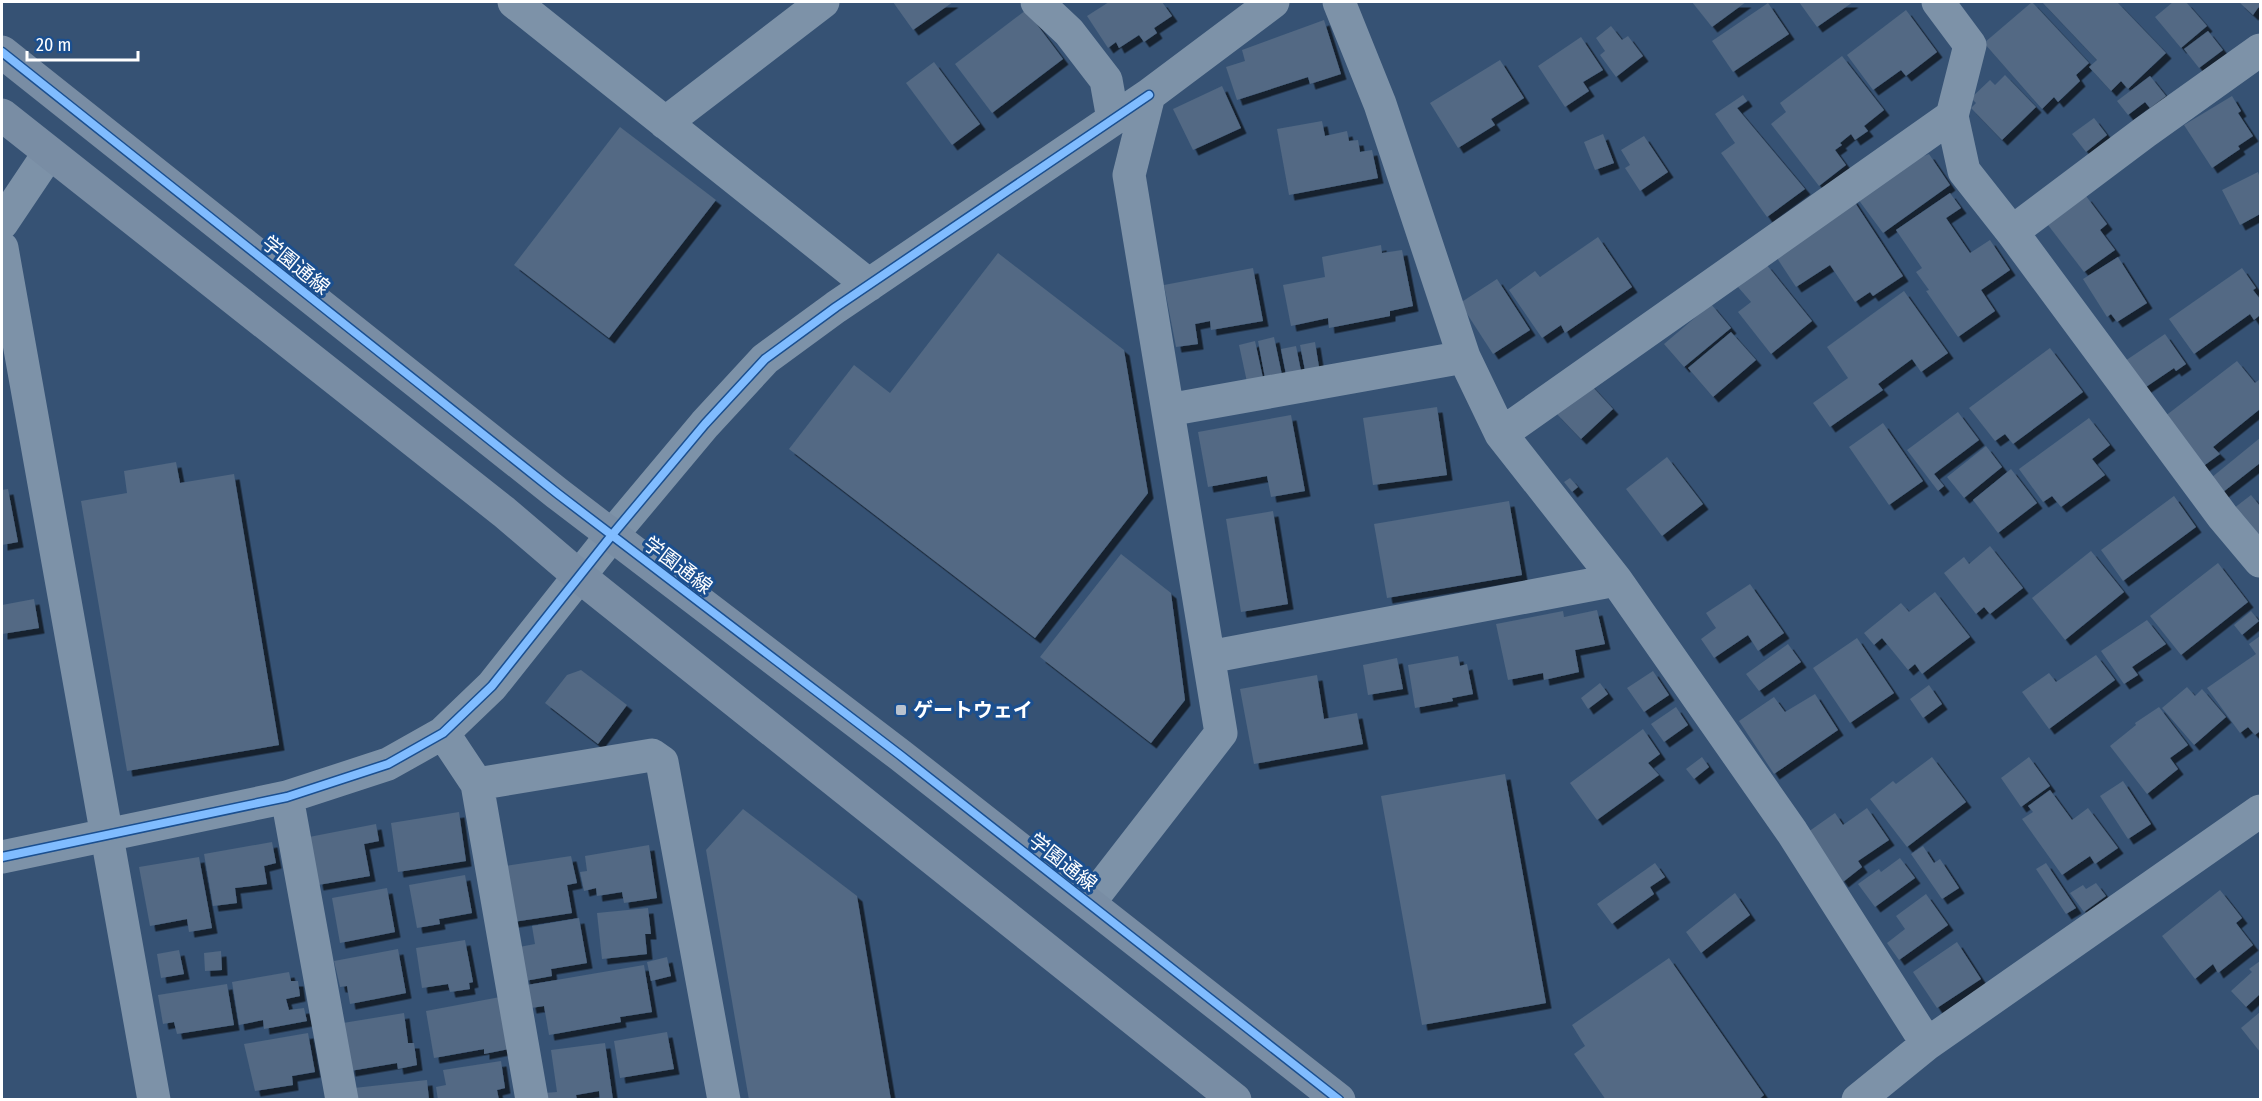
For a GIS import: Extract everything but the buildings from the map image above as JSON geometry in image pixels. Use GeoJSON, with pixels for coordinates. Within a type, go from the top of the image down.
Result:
{"type":"FeatureCollection","features":[{"type":"Feature","properties":{"kind":"street"},"geometry":{"type":"LineString","coordinates":[[514,2],[869,285]]}},
{"type":"Feature","properties":{"kind":"street"},"geometry":{"type":"LineString","coordinates":[[665,123],[823,2]]}},
{"type":"Feature","properties":{"kind":"street"},"geometry":{"type":"LineString","coordinates":[[1037,2],[1069,32],[1106,80],[1113,119]]}},
{"type":"Feature","properties":{"kind":"street"},"geometry":{"type":"LineString","coordinates":[[2,857],[287,797],[388,764],[443,733],[492,686],[579,576],[705,424],[765,359],[869,285],[1149,95],[1273,2]]}},
{"type":"Feature","properties":{"kind":"street"},"geometry":{"type":"LineString","coordinates":[[1340,2],[1380,104],[1464,357],[1501,434],[1616,580],[1792,832],[1927,1044]]}},
{"type":"Feature","properties":{"kind":"street"},"geometry":{"type":"LineString","coordinates":[[1938,2],[1970,45],[1952,116],[1964,171],[2012,232],[2223,517],[2260,561]]}},
{"type":"Feature","properties":{"kind":"street"},"geometry":{"type":"LineString","coordinates":[[2012,232],[2145,132],[2260,50]]}},
{"type":"Feature","properties":{"kind":"street","name":"学園通線"},"geometry":{"type":"LineString","coordinates":[[2,52],[558,494],[900,755],[1339,1100]]}},
{"type":"Feature","properties":{"kind":"street"},"geometry":{"type":"LineString","coordinates":[[1089,903],[1221,733],[1130,176],[1149,95]]}},
{"type":"Feature","properties":{"kind":"street"},"geometry":{"type":"LineString","coordinates":[[2,115],[504,512],[579,576],[1235,1100]]}},
{"type":"Feature","properties":{"kind":"street"},"geometry":{"type":"LineString","coordinates":[[1501,434],[1952,116]]}},
{"type":"Feature","properties":{"kind":"street"},"geometry":{"type":"LineString","coordinates":[[2,223],[50,153]]}},
{"type":"Feature","properties":{"kind":"street"},"geometry":{"type":"LineString","coordinates":[[2,248],[154,1100]]}},
{"type":"Feature","properties":{"kind":"street"},"geometry":{"type":"LineString","coordinates":[[1168,410],[1464,357]]}},
{"type":"Feature","properties":{"kind":"street"},"geometry":{"type":"LineString","coordinates":[[1209,657],[1616,580]]}},
{"type":"Feature","properties":{"kind":"street"},"geometry":{"type":"LineString","coordinates":[[443,733],[477,784],[532,1100]]}},
{"type":"Feature","properties":{"kind":"street"},"geometry":{"type":"LineString","coordinates":[[477,784],[652,755],[662,762],[724,1100]]}},
{"type":"Feature","properties":{"kind":"street"},"geometry":{"type":"LineString","coordinates":[[287,797],[342,1100]]}},
{"type":"Feature","properties":{"kind":"street"},"geometry":{"type":"LineString","coordinates":[[1858,1100],[1927,1044],[2260,811]]}},
{"type":"Feature","properties":{"kind":"cycle path"},"geometry":{"type":"LineString","coordinates":[[2,52],[558,494],[900,755],[1339,1100]]}},
{"type":"Feature","properties":{"kind":"cycle path"},"geometry":{"type":"LineString","coordinates":[[2,857],[287,797],[388,764],[443,733],[492,686],[612,535],[705,424],[765,359],[836,307],[1149,95]]}},
{"type":"Feature","properties":{"kind":"place","name":"ゲートウェイ"},"geometry":{"type":"Point","coordinates":[901,710]}}]}
